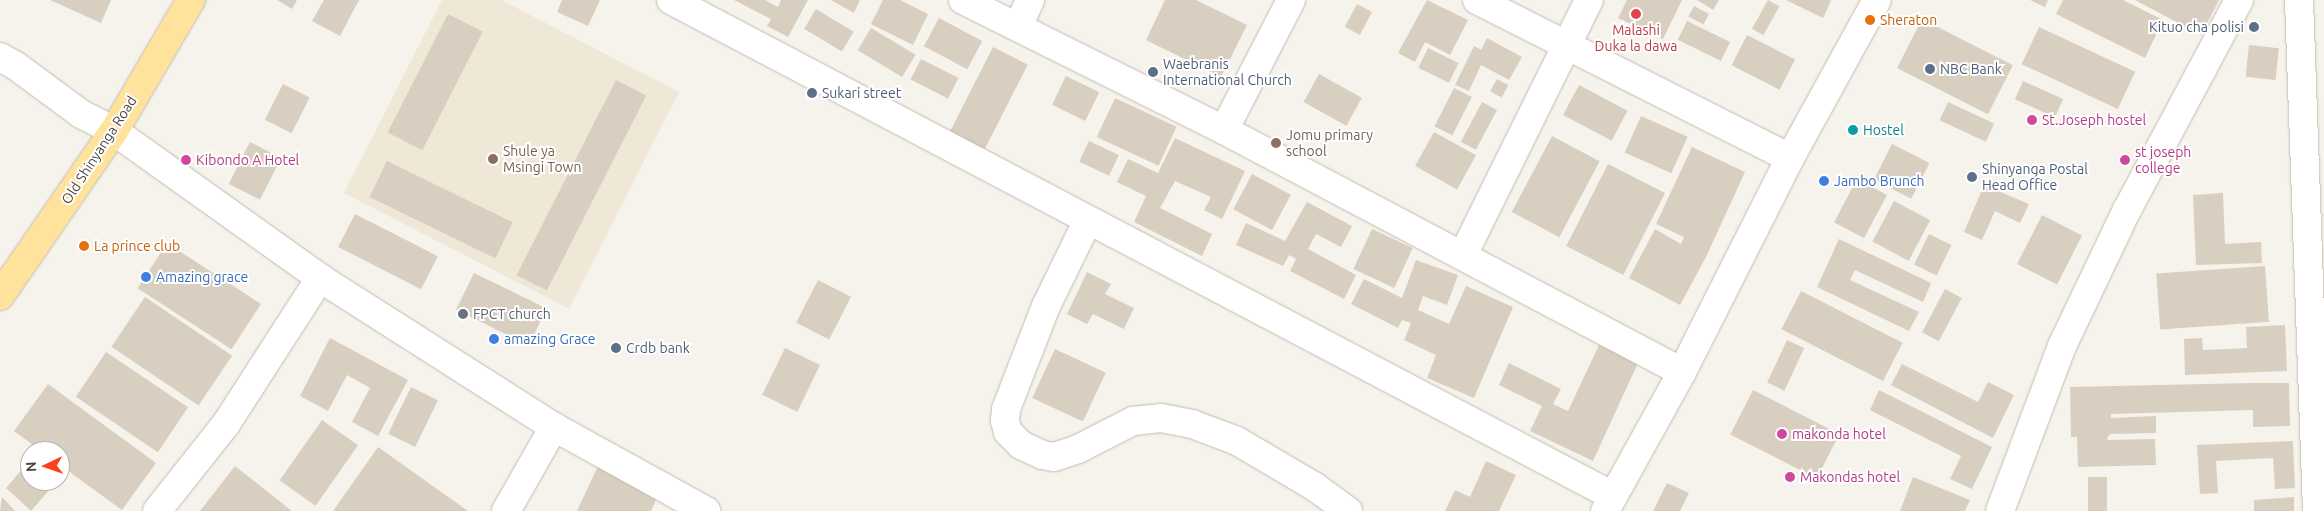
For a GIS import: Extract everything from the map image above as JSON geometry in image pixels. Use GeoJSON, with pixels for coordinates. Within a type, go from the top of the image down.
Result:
{"type":"FeatureCollection","features":[{"type":"Feature","properties":{"kind":"main road","name":"Old Shinyanga Road"},"geometry":{"type":"LineString","coordinates":[[0,296],[114,131],[191,0]]}},
{"type":"Feature","properties":{"kind":"street"},"geometry":{"type":"LineString","coordinates":[[671,0],[1088,220],[1609,504],[1682,372],[1790,158],[1877,0]]}},
{"type":"Feature","properties":{"kind":"street"},"geometry":{"type":"LineString","coordinates":[[963,0],[1224,130],[1682,372]]}},
{"type":"Feature","properties":{"kind":"street"},"geometry":{"type":"LineString","coordinates":[[1018,27],[1030,0]]}},
{"type":"Feature","properties":{"kind":"street"},"geometry":{"type":"LineString","coordinates":[[1224,130],[1291,0]]}},
{"type":"Feature","properties":{"kind":"street"},"geometry":{"type":"LineString","coordinates":[[1477,0],[1566,43],[1790,158]]}},
{"type":"Feature","properties":{"kind":"street"},"geometry":{"type":"LineString","coordinates":[[1463,255],[1566,43],[1589,0]]}},
{"type":"Feature","properties":{"kind":"street"},"geometry":{"type":"LineString","coordinates":[[2000,511],[2062,346],[2127,210],[2239,0]]}},
{"type":"Feature","properties":{"kind":"street"},"geometry":{"type":"LineString","coordinates":[[2299,0],[2317,511]]}},
{"type":"Feature","properties":{"kind":"street"},"geometry":{"type":"LineString","coordinates":[[0,57],[16,66],[81,114],[114,131],[320,278],[554,427],[706,511]]}},
{"type":"Feature","properties":{"kind":"street"},"geometry":{"type":"LineString","coordinates":[[1088,220],[1046,306],[1009,401],[1005,421],[1008,432],[1021,445],[1042,455],[1054,457],[1078,449],[1134,421],[1161,418],[1192,424],[1237,441],[1314,487],[1348,511]]}},
{"type":"Feature","properties":{"kind":"street"},"geometry":{"type":"LineString","coordinates":[[157,511],[226,424],[320,278]]}},
{"type":"Feature","properties":{"kind":"street"},"geometry":{"type":"LineString","coordinates":[[506,511],[554,427]]}},
{"type":"Feature","properties":{"kind":"shaded area"},"geometry":{"type":"Polygon","coordinates":[[[442,0],[501,0],[679,92],[569,309],[344,193],[442,0]]]}},
{"type":"Feature","properties":{"kind":"building"},"geometry":{"type":"Polygon","coordinates":[[[50,0],[111,0],[101,23],[50,0]]]}},
{"type":"Feature","properties":{"kind":"building"},"geometry":{"type":"Polygon","coordinates":[[[277,0],[297,0],[292,9],[277,0]]]}},
{"type":"Feature","properties":{"kind":"building"},"geometry":{"type":"Polygon","coordinates":[[[324,0],[359,0],[340,36],[312,21],[324,0]]]}},
{"type":"Feature","properties":{"kind":"building"},"geometry":{"type":"Polygon","coordinates":[[[562,0],[600,0],[588,26],[557,12],[562,0]]]}},
{"type":"Feature","properties":{"kind":"building"},"geometry":{"type":"Polygon","coordinates":[[[734,0],[765,0],[778,7],[781,0],[808,0],[788,37],[767,26],[771,19],[734,0]]]}},
{"type":"Feature","properties":{"kind":"building"},"geometry":{"type":"Polygon","coordinates":[[[831,0],[860,0],[854,13],[831,0]]]}},
{"type":"Feature","properties":{"kind":"building"},"geometry":{"type":"Polygon","coordinates":[[[883,0],[900,0],[928,14],[913,45],[871,24],[883,0]]]}},
{"type":"Feature","properties":{"kind":"building"},"geometry":{"type":"Polygon","coordinates":[[[1165,0],[1196,0],[1247,25],[1221,77],[1146,40],[1165,0]]]}},
{"type":"Feature","properties":{"kind":"building"},"geometry":{"type":"Polygon","coordinates":[[[1427,0],[1468,20],[1450,55],[1425,42],[1415,62],[1398,53],[1427,0]]]}},
{"type":"Feature","properties":{"kind":"building"},"geometry":{"type":"Polygon","coordinates":[[[1627,0],[1682,0],[1663,39],[1618,18],[1627,0]]]}},
{"type":"Feature","properties":{"kind":"building"},"geometry":{"type":"Polygon","coordinates":[[[1697,0],[1719,0],[1713,10],[1697,0]]]}},
{"type":"Feature","properties":{"kind":"building"},"geometry":{"type":"Polygon","coordinates":[[[1768,0],[1779,6],[1763,35],[1752,29],[1768,0]]]}},
{"type":"Feature","properties":{"kind":"building"},"geometry":{"type":"Polygon","coordinates":[[[1786,0],[1829,0],[1831,1],[1823,18],[1786,0]]]}},
{"type":"Feature","properties":{"kind":"building"},"geometry":{"type":"Polygon","coordinates":[[[2030,0],[2048,0],[2045,7],[2030,0]]]}},
{"type":"Feature","properties":{"kind":"building"},"geometry":{"type":"Polygon","coordinates":[[[2063,0],[2123,0],[2163,20],[2145,58],[2056,14],[2063,0]]]}},
{"type":"Feature","properties":{"kind":"building"},"geometry":{"type":"Polygon","coordinates":[[[2135,0],[2219,0],[2201,35],[2135,0]]]}},
{"type":"Feature","properties":{"kind":"building"},"geometry":{"type":"Polygon","coordinates":[[[1357,4],[1372,12],[1360,35],[1345,27],[1357,4]]]}},
{"type":"Feature","properties":{"kind":"building"},"geometry":{"type":"Polygon","coordinates":[[[1694,6],[1709,14],[1703,25],[1688,17],[1694,6]]]}},
{"type":"Feature","properties":{"kind":"building"},"geometry":{"type":"Polygon","coordinates":[[[816,9],[854,32],[842,51],[804,29],[816,9]]]}},
{"type":"Feature","properties":{"kind":"building"},"geometry":{"type":"Polygon","coordinates":[[[448,14],[483,32],[422,150],[388,133],[448,14]]]}},
{"type":"Feature","properties":{"kind":"building"},"geometry":{"type":"Polygon","coordinates":[[[939,18],[982,41],[967,69],[924,46],[939,18]]]}},
{"type":"Feature","properties":{"kind":"building"},"geometry":{"type":"Polygon","coordinates":[[[1922,19],[2013,65],[1988,114],[1897,68],[1922,19]]]}},
{"type":"Feature","properties":{"kind":"building"},"geometry":{"type":"Polygon","coordinates":[[[1687,21],[1730,42],[1721,61],[1678,40],[1687,21]]]}},
{"type":"Feature","properties":{"kind":"building"},"geometry":{"type":"Polygon","coordinates":[[[2039,27],[2135,72],[2118,109],[2022,64],[2039,27]]]}},
{"type":"Feature","properties":{"kind":"building"},"geometry":{"type":"Polygon","coordinates":[[[871,28],[916,55],[902,77],[858,50],[871,28]]]}},
{"type":"Feature","properties":{"kind":"building"},"geometry":{"type":"Polygon","coordinates":[[[1747,35],[1795,60],[1780,90],[1732,65],[1747,35]]]}},
{"type":"Feature","properties":{"kind":"building"},"geometry":{"type":"Polygon","coordinates":[[[1487,38],[1522,57],[1509,80],[1481,65],[1469,91],[1455,85],[1474,46],[1481,50],[1487,38]]]}},
{"type":"Feature","properties":{"kind":"building"},"geometry":{"type":"Polygon","coordinates":[[[2249,45],[2279,48],[2275,80],[2246,77],[2249,45]]]}},
{"type":"Feature","properties":{"kind":"building"},"geometry":{"type":"Polygon","coordinates":[[[993,47],[1028,65],[984,151],[949,133],[993,47]]]}},
{"type":"Feature","properties":{"kind":"building"},"geometry":{"type":"Polygon","coordinates":[[[1428,48],[1459,63],[1449,83],[1418,68],[1428,48]]]}},
{"type":"Feature","properties":{"kind":"building"},"geometry":{"type":"Polygon","coordinates":[[[921,59],[958,78],[948,99],[911,79],[921,59]]]}},
{"type":"Feature","properties":{"kind":"building"},"geometry":{"type":"Polygon","coordinates":[[[1319,74],[1362,98],[1346,126],[1303,102],[1319,74]]]}},
{"type":"Feature","properties":{"kind":"building"},"geometry":{"type":"Polygon","coordinates":[[[1066,76],[1099,92],[1085,121],[1052,105],[1066,76]]]}},
{"type":"Feature","properties":{"kind":"building"},"geometry":{"type":"Polygon","coordinates":[[[1497,79],[1508,85],[1502,98],[1490,91],[1497,79]]]}},
{"type":"Feature","properties":{"kind":"building"},"geometry":{"type":"Polygon","coordinates":[[[616,80],[646,95],[547,291],[517,275],[616,80]]]}},
{"type":"Feature","properties":{"kind":"building"},"geometry":{"type":"Polygon","coordinates":[[[2023,81],[2063,99],[2055,117],[2015,99],[2023,81]]]}},
{"type":"Feature","properties":{"kind":"building"},"geometry":{"type":"Polygon","coordinates":[[[283,84],[310,98],[292,133],[265,120],[283,84]]]}},
{"type":"Feature","properties":{"kind":"building"},"geometry":{"type":"Polygon","coordinates":[[[1579,85],[1628,111],[1612,141],[1563,115],[1579,85]]]}},
{"type":"Feature","properties":{"kind":"building"},"geometry":{"type":"Polygon","coordinates":[[[1454,88],[1472,97],[1452,135],[1434,126],[1454,88]]]}},
{"type":"Feature","properties":{"kind":"building"},"geometry":{"type":"Polygon","coordinates":[[[1115,98],[1177,127],[1158,166],[1097,137],[1115,98]]]}},
{"type":"Feature","properties":{"kind":"building"},"geometry":{"type":"Polygon","coordinates":[[[1482,102],[1497,110],[1476,150],[1461,142],[1482,102]]]}},
{"type":"Feature","properties":{"kind":"building"},"geometry":{"type":"Polygon","coordinates":[[[1948,102],[1994,124],[1986,142],[1940,120],[1948,102]]]}},
{"type":"Feature","properties":{"kind":"building"},"geometry":{"type":"Polygon","coordinates":[[[1641,116],[1688,137],[1671,173],[1625,153],[1641,116]]]}},
{"type":"Feature","properties":{"kind":"building"},"geometry":{"type":"Polygon","coordinates":[[[1434,132],[1476,155],[1457,189],[1415,166],[1434,132]]]}},
{"type":"Feature","properties":{"kind":"building"},"geometry":{"type":"Polygon","coordinates":[[[1552,136],[1600,161],[1559,237],[1512,212],[1552,136]]]}},
{"type":"Feature","properties":{"kind":"building"},"geometry":{"type":"Polygon","coordinates":[[[1175,138],[1245,171],[1222,219],[1204,210],[1211,197],[1175,181],[1160,208],[1212,234],[1202,256],[1134,222],[1146,196],[1117,182],[1128,159],[1158,173],[1175,138]]]}},
{"type":"Feature","properties":{"kind":"building"},"geometry":{"type":"Polygon","coordinates":[[[1089,141],[1119,155],[1109,176],[1079,162],[1089,141]]]}},
{"type":"Feature","properties":{"kind":"building"},"geometry":{"type":"Polygon","coordinates":[[[250,142],[281,158],[260,200],[229,184],[250,142]]]}},
{"type":"Feature","properties":{"kind":"building"},"geometry":{"type":"Polygon","coordinates":[[[1892,144],[1929,163],[1911,199],[1874,180],[1892,144]]]}},
{"type":"Feature","properties":{"kind":"building"},"geometry":{"type":"Polygon","coordinates":[[[1692,147],[1745,172],[1706,257],[1680,305],[1629,278],[1655,229],[1681,244],[1684,237],[1656,224],[1692,147]]]}},
{"type":"Feature","properties":{"kind":"building"},"geometry":{"type":"Polygon","coordinates":[[[387,161],[513,222],[495,258],[369,197],[387,161]]]}},
{"type":"Feature","properties":{"kind":"building"},"geometry":{"type":"Polygon","coordinates":[[[1608,164],[1665,193],[1623,275],[1566,246],[1608,164]]]}},
{"type":"Feature","properties":{"kind":"building"},"geometry":{"type":"Polygon","coordinates":[[[1252,174],[1291,195],[1272,230],[1233,209],[1252,174]]]}},
{"type":"Feature","properties":{"kind":"building"},"geometry":{"type":"Polygon","coordinates":[[[1857,179],[1887,195],[1864,238],[1834,222],[1857,179]]]}},
{"type":"Feature","properties":{"kind":"building"},"geometry":{"type":"Polygon","coordinates":[[[1984,185],[2029,204],[2020,223],[1995,211],[1982,240],[1964,232],[1984,185]]]}},
{"type":"Feature","properties":{"kind":"building"},"geometry":{"type":"Polygon","coordinates":[[[2223,193],[2225,244],[2261,242],[2262,263],[2196,265],[2193,195],[2223,193]]]}},
{"type":"Feature","properties":{"kind":"building"},"geometry":{"type":"Polygon","coordinates":[[[1894,201],[1930,220],[1909,261],[1872,242],[1894,201]]]}},
{"type":"Feature","properties":{"kind":"building"},"geometry":{"type":"Polygon","coordinates":[[[1307,202],[1352,226],[1341,247],[1316,234],[1308,249],[1356,275],[1344,299],[1290,271],[1296,259],[1289,255],[1283,266],[1236,245],[1246,223],[1285,241],[1307,202]]]}},
{"type":"Feature","properties":{"kind":"building"},"geometry":{"type":"Polygon","coordinates":[[[355,214],[438,256],[421,289],[338,247],[355,214]]]}},
{"type":"Feature","properties":{"kind":"building"},"geometry":{"type":"Polygon","coordinates":[[[2042,215],[2082,235],[2057,284],[2017,264],[2042,215]]]}},
{"type":"Feature","properties":{"kind":"building"},"geometry":{"type":"Polygon","coordinates":[[[1372,229],[1413,248],[1394,288],[1353,269],[1372,229]]]}},
{"type":"Feature","properties":{"kind":"building"},"geometry":{"type":"Polygon","coordinates":[[[1929,234],[1951,245],[1937,276],[1914,265],[1929,234]]]}},
{"type":"Feature","properties":{"kind":"building"},"geometry":{"type":"Polygon","coordinates":[[[1839,239],[1931,283],[1923,302],[1855,270],[1850,280],[1919,312],[1909,331],[1817,287],[1839,239]]]}},
{"type":"Feature","properties":{"kind":"building"},"geometry":{"type":"Polygon","coordinates":[[[167,243],[261,304],[232,349],[138,288],[167,243]]]}},
{"type":"Feature","properties":{"kind":"building"},"geometry":{"type":"Polygon","coordinates":[[[1416,260],[1458,275],[1447,305],[1423,296],[1418,310],[1449,324],[1466,286],[1513,307],[1474,398],[1427,378],[1436,355],[1404,340],[1411,323],[1402,320],[1398,328],[1351,304],[1364,279],[1402,298],[1416,260]]]}},
{"type":"Feature","properties":{"kind":"building"},"geometry":{"type":"Polygon","coordinates":[[[2265,266],[2269,322],[2160,329],[2156,274],[2265,266]]]}},
{"type":"Feature","properties":{"kind":"building"},"geometry":{"type":"Polygon","coordinates":[[[1087,272],[1111,284],[1105,294],[1134,308],[1124,329],[1093,314],[1087,324],[1067,314],[1087,272]]]}},
{"type":"Feature","properties":{"kind":"building"},"geometry":{"type":"Polygon","coordinates":[[[474,273],[547,309],[529,345],[456,310],[474,273]]]}},
{"type":"Feature","properties":{"kind":"building"},"geometry":{"type":"Polygon","coordinates":[[[818,280],[851,297],[829,340],[796,323],[818,280]]]}},
{"type":"Feature","properties":{"kind":"building"},"geometry":{"type":"Polygon","coordinates":[[[1945,289],[1962,298],[1939,341],[1922,332],[1945,289]]]}},
{"type":"Feature","properties":{"kind":"building"},"geometry":{"type":"Polygon","coordinates":[[[1801,291],[1903,343],[1883,381],[1781,329],[1801,291]]]}},
{"type":"Feature","properties":{"kind":"building"},"geometry":{"type":"Polygon","coordinates":[[[145,297],[232,356],[198,405],[111,347],[145,297]]]}},
{"type":"Feature","properties":{"kind":"building"},"geometry":{"type":"Polygon","coordinates":[[[2285,325],[2287,371],[2185,375],[2184,339],[2202,338],[2203,350],[2247,348],[2246,327],[2285,325]]]}},
{"type":"Feature","properties":{"kind":"building"},"geometry":{"type":"Polygon","coordinates":[[[330,338],[408,380],[378,436],[352,422],[370,388],[347,375],[328,411],[300,396],[330,338]]]}},
{"type":"Feature","properties":{"kind":"building"},"geometry":{"type":"Polygon","coordinates":[[[1787,340],[1804,348],[1784,391],[1767,383],[1787,340]]]}},
{"type":"Feature","properties":{"kind":"building"},"geometry":{"type":"Polygon","coordinates":[[[1599,345],[1638,363],[1593,461],[1530,431],[1542,406],[1499,385],[1509,363],[1561,389],[1553,404],[1568,411],[1599,345]]]}},
{"type":"Feature","properties":{"kind":"building"},"geometry":{"type":"Polygon","coordinates":[[[785,348],[820,365],[797,412],[762,395],[785,348]]]}},
{"type":"Feature","properties":{"kind":"building"},"geometry":{"type":"Polygon","coordinates":[[[1055,349],[1106,373],[1083,422],[1032,398],[1055,349]]]}},
{"type":"Feature","properties":{"kind":"building"},"geometry":{"type":"Polygon","coordinates":[[[106,352],[188,407],[158,452],[76,397],[106,352]]]}},
{"type":"Feature","properties":{"kind":"building"},"geometry":{"type":"Polygon","coordinates":[[[1902,364],[1978,402],[1988,382],[2014,395],[1993,438],[1891,385],[1902,364]]]}},
{"type":"Feature","properties":{"kind":"building"},"geometry":{"type":"Polygon","coordinates":[[[2289,383],[2290,426],[2253,427],[2253,410],[2111,414],[2111,418],[2156,416],[2156,433],[2111,434],[2107,440],[2155,439],[2156,465],[2078,467],[2077,437],[2071,437],[2070,387],[2289,383]]]}},
{"type":"Feature","properties":{"kind":"building"},"geometry":{"type":"Polygon","coordinates":[[[48,384],[156,463],[122,510],[70,472],[70,441],[28,441],[14,431],[48,384]]]}},
{"type":"Feature","properties":{"kind":"building"},"geometry":{"type":"Polygon","coordinates":[[[411,387],[438,400],[415,447],[388,434],[411,387]]]}},
{"type":"Feature","properties":{"kind":"building"},"geometry":{"type":"Polygon","coordinates":[[[1753,390],[1839,434],[1817,479],[1730,435],[1753,390]]]}},
{"type":"Feature","properties":{"kind":"building"},"geometry":{"type":"Polygon","coordinates":[[[1879,390],[1992,447],[1972,489],[1950,479],[1961,456],[1870,410],[1879,390]]]}},
{"type":"Feature","properties":{"kind":"building"},"geometry":{"type":"Polygon","coordinates":[[[322,420],[358,445],[316,506],[280,481],[322,420]]]}},
{"type":"Feature","properties":{"kind":"building"},"geometry":{"type":"Polygon","coordinates":[[[2293,441],[2295,488],[2275,489],[2273,458],[2216,461],[2218,493],[2200,494],[2197,445],[2293,441]]]}},
{"type":"Feature","properties":{"kind":"building"},"geometry":{"type":"Polygon","coordinates":[[[378,447],[468,511],[333,511],[378,447]]]}},
{"type":"Feature","properties":{"kind":"building"},"geometry":{"type":"Polygon","coordinates":[[[1486,461],[1516,475],[1499,511],[1445,511],[1455,490],[1470,497],[1486,461]]]}},
{"type":"Feature","properties":{"kind":"building"},"geometry":{"type":"Polygon","coordinates":[[[235,466],[292,511],[200,511],[235,466]]]}},
{"type":"Feature","properties":{"kind":"building"},"geometry":{"type":"Polygon","coordinates":[[[598,466],[659,493],[651,511],[577,511],[598,466]]]}},
{"type":"Feature","properties":{"kind":"building"},"geometry":{"type":"Polygon","coordinates":[[[20,472],[20,491],[48,491],[31,511],[6,488],[20,472]]]}},
{"type":"Feature","properties":{"kind":"building"},"geometry":{"type":"Polygon","coordinates":[[[1913,477],[1970,500],[1965,511],[1900,511],[1913,477]]]}},
{"type":"Feature","properties":{"kind":"building"},"geometry":{"type":"Polygon","coordinates":[[[2088,477],[2107,477],[2107,511],[2088,511],[2088,477]]]}},
{"type":"Feature","properties":{"kind":"building"},"geometry":{"type":"Polygon","coordinates":[[[1667,483],[1689,493],[1680,511],[1653,511],[1667,483]]]}},
{"type":"Feature","properties":{"kind":"building"},"geometry":{"type":"Polygon","coordinates":[[[2,497],[15,511],[0,511],[2,497]]]}},
{"type":"Feature","properties":{"kind":"building"},"geometry":{"type":"Polygon","coordinates":[[[2294,497],[2294,511],[2254,511],[2254,500],[2294,497]]]}},
{"type":"Feature","properties":{"kind":"place","name":"Malashi Duka la dawa"},"geometry":{"type":"Point","coordinates":[1636,14]}},
{"type":"Feature","properties":{"kind":"place","name":"Sheraton"},"geometry":{"type":"Point","coordinates":[1870,20]}},
{"type":"Feature","properties":{"kind":"place","name":"Kituo cha polisi"},"geometry":{"type":"Point","coordinates":[2254,27]}},
{"type":"Feature","properties":{"kind":"place","name":"NBC Bank"},"geometry":{"type":"Point","coordinates":[1930,69]}},
{"type":"Feature","properties":{"kind":"place","name":"Waebranis International Church"},"geometry":{"type":"Point","coordinates":[1153,72]}},
{"type":"Feature","properties":{"kind":"place","name":"Sukari street"},"geometry":{"type":"Point","coordinates":[812,93]}},
{"type":"Feature","properties":{"kind":"place","name":"St.Joseph hostel"},"geometry":{"type":"Point","coordinates":[2032,120]}},
{"type":"Feature","properties":{"kind":"place","name":"Hostel"},"geometry":{"type":"Point","coordinates":[1853,130]}},
{"type":"Feature","properties":{"kind":"place","name":"Jomu primary school"},"geometry":{"type":"Point","coordinates":[1276,143]}},
{"type":"Feature","properties":{"kind":"place","name":"Shule ya Msingi Town"},"geometry":{"type":"Point","coordinates":[493,159]}},
{"type":"Feature","properties":{"kind":"place","name":"Kibondo A Hotel"},"geometry":{"type":"Point","coordinates":[186,160]}},
{"type":"Feature","properties":{"kind":"place","name":"st joseph college"},"geometry":{"type":"Point","coordinates":[2125,160]}},
{"type":"Feature","properties":{"kind":"place","name":"Shinyanga Postal Head Office"},"geometry":{"type":"Point","coordinates":[1972,177]}},
{"type":"Feature","properties":{"kind":"place","name":"Jambo Brunch"},"geometry":{"type":"Point","coordinates":[1824,181]}},
{"type":"Feature","properties":{"kind":"place","name":"La prince club"},"geometry":{"type":"Point","coordinates":[84,246]}},
{"type":"Feature","properties":{"kind":"place","name":"Amazing grace"},"geometry":{"type":"Point","coordinates":[146,277]}},
{"type":"Feature","properties":{"kind":"place","name":"FPCT church"},"geometry":{"type":"Point","coordinates":[463,314]}},
{"type":"Feature","properties":{"kind":"place","name":"amazing Grace"},"geometry":{"type":"Point","coordinates":[494,339]}},
{"type":"Feature","properties":{"kind":"place","name":"Crdb bank"},"geometry":{"type":"Point","coordinates":[616,348]}},
{"type":"Feature","properties":{"kind":"place","name":"makonda hotel"},"geometry":{"type":"Point","coordinates":[1782,434]}},
{"type":"Feature","properties":{"kind":"place","name":"Makondas hotel"},"geometry":{"type":"Point","coordinates":[1790,477]}}]}
